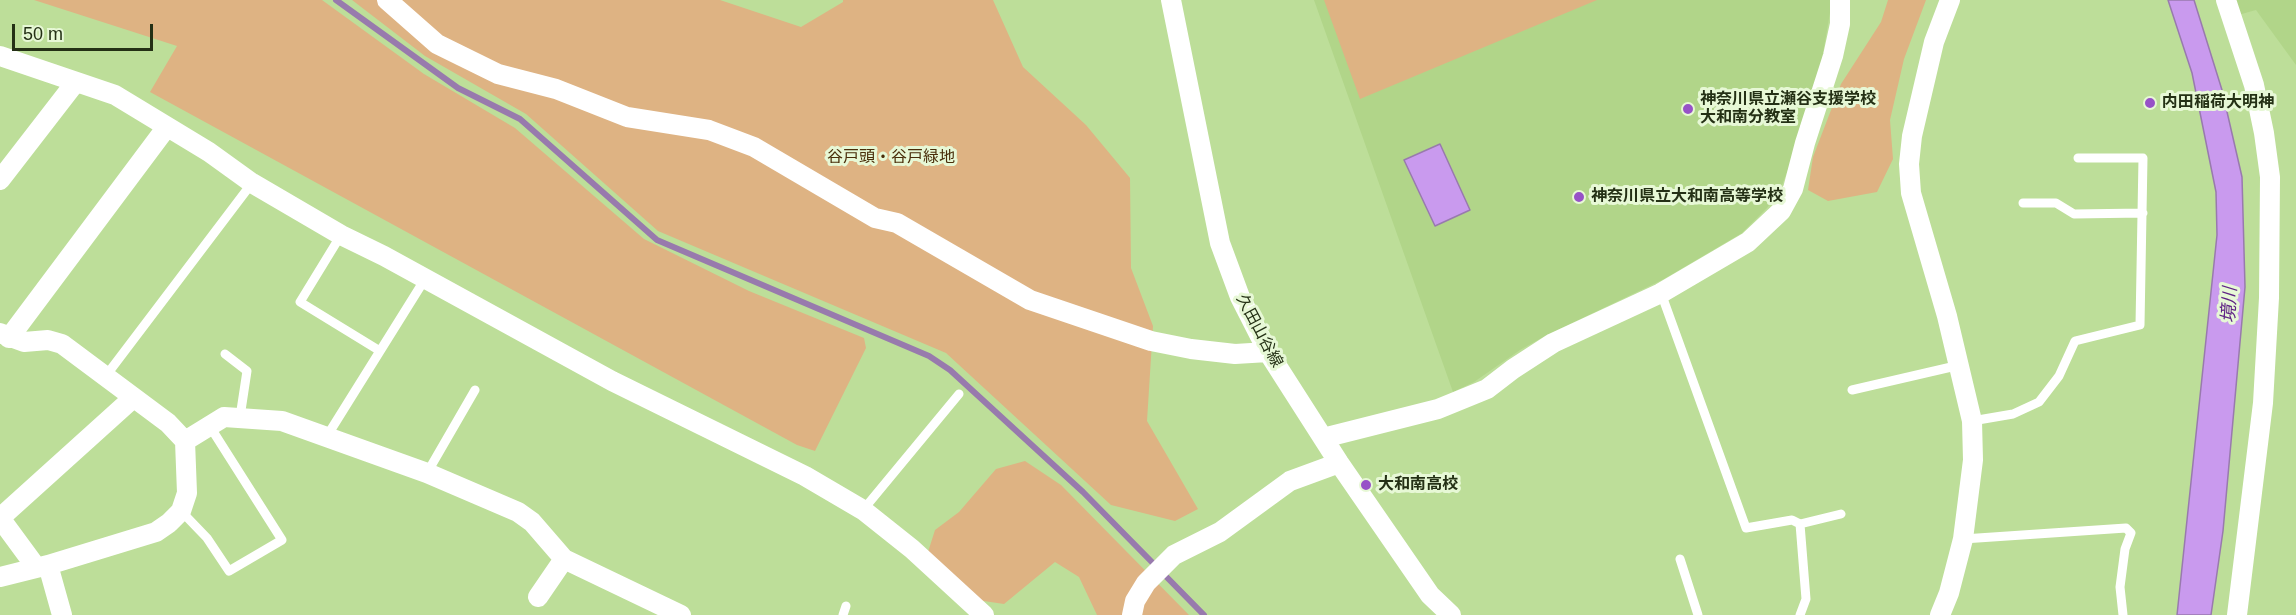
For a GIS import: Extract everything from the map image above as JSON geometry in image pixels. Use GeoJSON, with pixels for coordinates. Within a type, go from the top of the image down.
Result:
{"type":"FeatureCollection","features":[{"type":"Feature","properties":{"kind":"street"},"geometry":{"type":"LineString","coordinates":[[387,0],[437,44],[498,74],[556,89],[627,117],[709,130],[754,147],[875,218],[897,223],[1030,300],[1151,341],[1191,350],[1235,354],[1268,352]]}},
{"type":"Feature","properties":{"kind":"street","name":"久田山谷線"},"geometry":{"type":"LineString","coordinates":[[1171,0],[1220,243],[1240,297],[1268,352],[1339,463],[1430,595],[1451,615]]}},
{"type":"Feature","properties":{"kind":"street"},"geometry":{"type":"LineString","coordinates":[[1323,438],[1438,409],[1487,389],[1553,343],[1660,294],[1748,242],[1781,211],[1792,189],[1804,143],[1833,56],[1840,24],[1840,0]]}},
{"type":"Feature","properties":{"kind":"street"},"geometry":{"type":"LineString","coordinates":[[1940,615],[1949,592],[1963,539],[1973,460],[1972,421],[1960,365],[1911,193],[1909,164],[1912,136],[1934,42],[1950,0]]}},
{"type":"Feature","properties":{"kind":"street"},"geometry":{"type":"LineString","coordinates":[[2226,0],[2254,85],[2270,177],[2269,298],[2263,403],[2237,615]]}},
{"type":"Feature","properties":{"kind":"street"},"geometry":{"type":"LineString","coordinates":[[0,56],[115,95],[209,152],[252,183],[341,235],[612,381],[805,476],[863,510],[912,549],[984,615]]}},
{"type":"Feature","properties":{"kind":"street"},"geometry":{"type":"LineString","coordinates":[[1,176],[75,83]]}},
{"type":"Feature","properties":{"kind":"street"},"geometry":{"type":"LineString","coordinates":[[0,577],[156,532],[170,524],[181,511],[187,493],[186,441],[168,423],[62,344],[48,340],[24,342],[5,335],[166,128]]}},
{"type":"Feature","properties":{"kind":"street"},"geometry":{"type":"LineString","coordinates":[[62,615],[42,566],[0,518],[133,398]]}},
{"type":"Feature","properties":{"kind":"street"},"geometry":{"type":"LineString","coordinates":[[186,441],[209,424],[224,417],[282,421],[327,436],[427,473],[518,512],[532,522],[564,559],[681,615]]}},
{"type":"Feature","properties":{"kind":"street"},"geometry":{"type":"LineString","coordinates":[[1132,615],[1135,601],[1146,583],[1174,555],[1220,532],[1290,481],[1339,463]]}},
{"type":"Feature","properties":{"kind":"street"},"geometry":{"type":"LineString","coordinates":[[538,597],[564,559]]}},
{"type":"Feature","properties":{"kind":"lane"},"geometry":{"type":"LineString","coordinates":[[1972,421],[2013,414],[2039,402],[2059,376],[2075,341],[2140,325],[2143,158],[2078,158]]}},
{"type":"Feature","properties":{"kind":"lane"},"geometry":{"type":"LineString","coordinates":[[105,377],[252,183]]}},
{"type":"Feature","properties":{"kind":"lane"},"geometry":{"type":"LineString","coordinates":[[2023,203],[2056,203],[2074,214],[2143,213]]}},
{"type":"Feature","properties":{"kind":"lane"},"geometry":{"type":"LineString","coordinates":[[341,235],[300,302],[380,351]]}},
{"type":"Feature","properties":{"kind":"lane"},"geometry":{"type":"LineString","coordinates":[[327,436],[425,279]]}},
{"type":"Feature","properties":{"kind":"lane"},"geometry":{"type":"LineString","coordinates":[[1660,294],[1746,528],[1792,520],[1800,524],[1841,514]]}},
{"type":"Feature","properties":{"kind":"lane"},"geometry":{"type":"LineString","coordinates":[[225,354],[247,372],[240,417]]}},
{"type":"Feature","properties":{"kind":"lane"},"geometry":{"type":"LineString","coordinates":[[1852,390],[1960,365]]}},
{"type":"Feature","properties":{"kind":"lane"},"geometry":{"type":"LineString","coordinates":[[427,473],[475,390]]}},
{"type":"Feature","properties":{"kind":"lane"},"geometry":{"type":"LineString","coordinates":[[863,510],[959,394]]}},
{"type":"Feature","properties":{"kind":"lane"},"geometry":{"type":"LineString","coordinates":[[181,511],[207,538],[230,572],[282,540],[209,424]]}},
{"type":"Feature","properties":{"kind":"lane"},"geometry":{"type":"LineString","coordinates":[[1800,524],[1806,599],[1800,615]]}},
{"type":"Feature","properties":{"kind":"lane"},"geometry":{"type":"LineString","coordinates":[[1963,539],[2126,528],[2131,532],[2120,587],[2123,615]]}},
{"type":"Feature","properties":{"kind":"lane"},"geometry":{"type":"LineString","coordinates":[[1680,559],[1698,615]]}},
{"type":"Feature","properties":{"kind":"shaded area","name":"神奈川県立大和南高等学校"},"geometry":{"type":"Polygon","coordinates":[[[1314,0],[1830,0],[1831,7],[1822,59],[1791,162],[1782,185],[1767,208],[1742,233],[1664,279],[1545,336],[1520,350],[1474,382],[1453,392],[1314,0]]]}},
{"type":"Feature","properties":{"kind":"shaded area"},"geometry":{"type":"Polygon","coordinates":[[[2234,0],[2296,0],[2296,65],[2256,10],[2238,15],[2234,0]]]}},
{"type":"Feature","properties":{"kind":"green space"},"geometry":{"type":"Polygon","coordinates":[[[34,0],[322,0],[424,74],[515,128],[644,239],[749,291],[864,338],[866,348],[815,451],[797,445],[150,92],[177,46],[34,0]]]}},
{"type":"Feature","properties":{"kind":"green space","name":"谷戸頭・谷戸緑地"},"geometry":{"type":"Polygon","coordinates":[[[352,0],[720,0],[801,27],[843,0],[993,0],[1023,67],[1086,125],[1130,178],[1131,268],[1153,326],[1147,421],[1198,509],[1175,521],[1111,505],[946,353],[658,231],[526,114],[425,56],[352,0]]]}},
{"type":"Feature","properties":{"kind":"green space"},"geometry":{"type":"Polygon","coordinates":[[[1324,0],[1597,0],[1360,99],[1324,0]]]}},
{"type":"Feature","properties":{"kind":"green space"},"geometry":{"type":"Polygon","coordinates":[[[1888,0],[1926,0],[1904,59],[1890,120],[1893,159],[1877,192],[1828,201],[1808,190],[1813,157],[1841,84],[1881,22],[1888,0]]]}},
{"type":"Feature","properties":{"kind":"green space"},"geometry":{"type":"Polygon","coordinates":[[[1025,461],[1061,485],[1189,615],[1097,615],[1079,577],[1055,562],[1004,604],[977,600],[928,552],[935,530],[959,512],[996,469],[1025,461]]]}},
{"type":"Feature","properties":{"kind":"water","name":"境川"},"geometry":{"type":"Polygon","coordinates":[[[2168,0],[2194,0],[2222,90],[2242,177],[2245,287],[2223,531],[2211,615],[2177,615],[2217,235],[2216,192],[2192,73],[2168,0]]]}},
{"type":"Feature","properties":{"kind":"water"},"geometry":{"type":"Polygon","coordinates":[[[1440,144],[1470,210],[1435,226],[1404,160],[1440,144]]]}},
{"type":"Feature","properties":{"kind":"waterway"},"geometry":{"type":"LineString","coordinates":[[336,0],[458,88],[520,119],[657,240],[929,356],[950,370],[1083,492],[1204,615]]}},
{"type":"Feature","properties":{"kind":"place","name":"内田稲荷大明神"},"geometry":{"type":"Point","coordinates":[2150,103]}},
{"type":"Feature","properties":{"kind":"place","name":"神奈川県立瀬谷支援学校 大和南分教室"},"geometry":{"type":"Point","coordinates":[1688,109]}},
{"type":"Feature","properties":{"kind":"place","name":"神奈川県立大和南高等学校"},"geometry":{"type":"Point","coordinates":[1579,197]}},
{"type":"Feature","properties":{"kind":"place","name":"大和南高校"},"geometry":{"type":"Point","coordinates":[1366,485]}}]}
